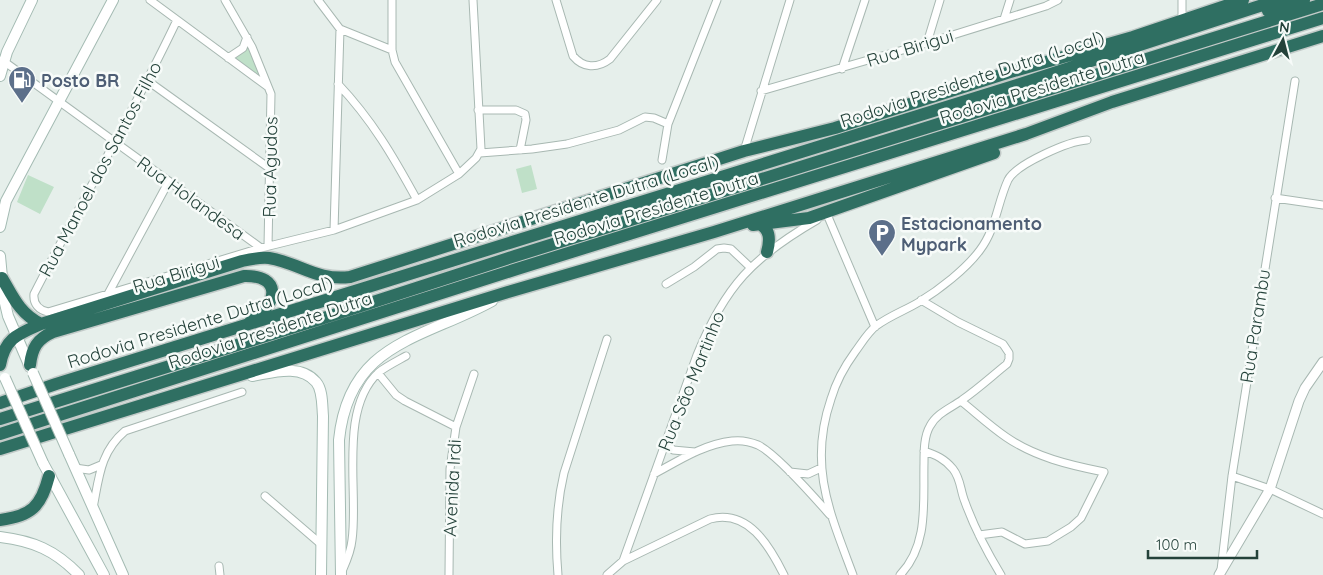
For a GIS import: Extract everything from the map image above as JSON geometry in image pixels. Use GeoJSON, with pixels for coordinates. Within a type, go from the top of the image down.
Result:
{"type":"FeatureCollection","features":[{"type":"Feature","properties":{"kind":"highway"},"geometry":{"type":"LineString","coordinates":[[0,366],[7,344],[15,335],[42,324],[242,261],[260,258],[281,261],[318,275],[336,278],[350,277],[744,151],[835,128],[1133,37],[1243,0]]}},
{"type":"Feature","properties":{"kind":"highway","name":"Rodovia Presidente Dutra (Local)"},"geometry":{"type":"LineString","coordinates":[[0,403],[1017,86],[1182,30],[1278,0]]}},
{"type":"Feature","properties":{"kind":"highway"},"geometry":{"type":"LineString","coordinates":[[1182,30],[1208,29],[1304,0]]}},
{"type":"Feature","properties":{"kind":"highway","name":"Rodovia Presidente Dutra"},"geometry":{"type":"LineString","coordinates":[[0,419],[1323,4]]}},
{"type":"Feature","properties":{"kind":"highway","name":"Rodovia Presidente Dutra"},"geometry":{"type":"LineString","coordinates":[[0,434],[517,269],[1323,18]]}},
{"type":"Feature","properties":{"kind":"highway","name":"Rodovia Presidente Dutra"},"geometry":{"type":"LineString","coordinates":[[0,449],[508,292],[714,232],[1017,137],[1112,102],[1323,36]]}},
{"type":"Feature","properties":{"kind":"highway"},"geometry":{"type":"LineString","coordinates":[[1288,46],[1298,48],[1323,42]]}},
{"type":"Feature","properties":{"kind":"highway"},"geometry":{"type":"LineString","coordinates":[[714,232],[801,219],[827,213],[1102,112],[1112,102]]}},
{"type":"Feature","properties":{"kind":"highway"},"geometry":{"type":"LineString","coordinates":[[616,192],[704,171],[757,166]]}},
{"type":"Feature","properties":{"kind":"highway"},"geometry":{"type":"LineString","coordinates":[[759,224],[764,226],[769,237],[768,252]]}},
{"type":"Feature","properties":{"kind":"highway"},"geometry":{"type":"LineString","coordinates":[[32,369],[31,354],[34,345],[44,335],[244,276],[258,276],[264,279],[272,290],[270,303],[261,314],[232,330]]}},
{"type":"Feature","properties":{"kind":"highway"},"geometry":{"type":"LineString","coordinates":[[2,278],[22,311],[31,319],[42,324]]}},
{"type":"Feature","properties":{"kind":"highway"},"geometry":{"type":"LineString","coordinates":[[0,520],[27,514],[38,504],[45,493],[49,476]]}},
{"type":"Feature","properties":{"kind":"main road"},"geometry":{"type":"LineString","coordinates":[[0,76],[2,60],[32,0]]}},
{"type":"Feature","properties":{"kind":"main road"},"geometry":{"type":"LineString","coordinates":[[0,227],[6,201],[57,102],[113,0]]}},
{"type":"Feature","properties":{"kind":"main road"},"geometry":{"type":"LineString","coordinates":[[0,256],[8,316],[15,335],[32,369],[123,575]]}},
{"type":"Feature","properties":{"kind":"main road"},"geometry":{"type":"LineString","coordinates":[[341,573],[339,440],[341,420],[347,400],[357,382],[368,368],[396,345],[480,307],[508,292]]}},
{"type":"Feature","properties":{"kind":"main road"},"geometry":{"type":"LineString","coordinates":[[0,366],[49,476],[104,575]]}},
{"type":"Feature","properties":{"kind":"main road"},"geometry":{"type":"LineString","coordinates":[[210,384],[283,370],[295,371],[308,376],[316,382],[322,399],[323,416],[321,575]]}},
{"type":"Feature","properties":{"kind":"main road"},"geometry":{"type":"LineString","coordinates":[[0,537],[21,540],[40,546],[68,564],[79,575]]}},
{"type":"Feature","properties":{"kind":"street"},"geometry":{"type":"LineString","coordinates":[[150,0],[270,88]]}},
{"type":"Feature","properties":{"kind":"street"},"geometry":{"type":"LineString","coordinates":[[225,0],[247,36],[270,88]]}},
{"type":"Feature","properties":{"kind":"street"},"geometry":{"type":"LineString","coordinates":[[318,0],[340,28],[392,50]]}},
{"type":"Feature","properties":{"kind":"street"},"geometry":{"type":"LineString","coordinates":[[392,0],[392,50],[395,62],[459,174]]}},
{"type":"Feature","properties":{"kind":"street"},"geometry":{"type":"LineString","coordinates":[[473,0],[480,153],[567,144],[619,130],[651,117],[668,124]]}},
{"type":"Feature","properties":{"kind":"street"},"geometry":{"type":"LineString","coordinates":[[556,0],[573,56],[578,62],[591,66],[604,64],[610,59],[657,0]]}},
{"type":"Feature","properties":{"kind":"street"},"geometry":{"type":"LineString","coordinates":[[662,160],[668,124],[717,0]]}},
{"type":"Feature","properties":{"kind":"street"},"geometry":{"type":"LineString","coordinates":[[744,151],[790,0]]}},
{"type":"Feature","properties":{"kind":"street"},"geometry":{"type":"LineString","coordinates":[[842,69],[865,0]]}},
{"type":"Feature","properties":{"kind":"street"},"geometry":{"type":"LineString","coordinates":[[927,43],[940,0]]}},
{"type":"Feature","properties":{"kind":"street"},"geometry":{"type":"LineString","coordinates":[[1004,19],[1010,0]]}},
{"type":"Feature","properties":{"kind":"street","name":"Rua Birigui"},"geometry":{"type":"LineString","coordinates":[[761,92],[927,43],[1046,6],[1058,0]]}},
{"type":"Feature","properties":{"kind":"street"},"geometry":{"type":"LineString","coordinates":[[1182,0],[1182,16]]}},
{"type":"Feature","properties":{"kind":"street","name":"Rua Manoel dos Santos Filho"},"geometry":{"type":"LineString","coordinates":[[48,312],[36,305],[34,294],[114,142],[148,82],[177,20]]}},
{"type":"Feature","properties":{"kind":"street"},"geometry":{"type":"LineString","coordinates":[[334,230],[340,28]]}},
{"type":"Feature","properties":{"kind":"street"},"geometry":{"type":"LineString","coordinates":[[228,58],[243,48],[247,36]]}},
{"type":"Feature","properties":{"kind":"street","name":"Rua Holandesa"},"geometry":{"type":"LineString","coordinates":[[2,60],[57,102],[264,247]]}},
{"type":"Feature","properties":{"kind":"street","name":"Rua Parambu"},"geometry":{"type":"LineString","coordinates":[[1220,573],[1232,476],[1294,81]]}},
{"type":"Feature","properties":{"kind":"street"},"geometry":{"type":"LineString","coordinates":[[148,82],[269,168]]}},
{"type":"Feature","properties":{"kind":"street"},"geometry":{"type":"LineString","coordinates":[[338,84],[382,138],[417,200]]}},
{"type":"Feature","properties":{"kind":"street","name":"Rua Agudos"},"geometry":{"type":"LineString","coordinates":[[264,247],[269,168],[270,88]]}},
{"type":"Feature","properties":{"kind":"street"},"geometry":{"type":"LineString","coordinates":[[478,110],[516,110],[525,114],[526,120],[520,150]]}},
{"type":"Feature","properties":{"kind":"street"},"geometry":{"type":"LineString","coordinates":[[853,575],[832,517],[824,489],[821,468],[824,419],[834,388],[849,360],[875,327],[922,300],[960,271],[979,251],[989,237],[1009,179],[1016,170],[1060,146],[1078,140],[1087,140]]}},
{"type":"Feature","properties":{"kind":"street","name":"Rua Birigui"},"geometry":{"type":"LineString","coordinates":[[48,312],[264,247],[334,230],[417,200],[459,174],[480,153]]}},
{"type":"Feature","properties":{"kind":"street"},"geometry":{"type":"LineString","coordinates":[[108,294],[169,181]]}},
{"type":"Feature","properties":{"kind":"street"},"geometry":{"type":"LineString","coordinates":[[1275,198],[1323,205]]}},
{"type":"Feature","properties":{"kind":"street"},"geometry":{"type":"LineString","coordinates":[[827,213],[875,327]]}},
{"type":"Feature","properties":{"kind":"street","name":"Rua São Martinho"},"geometry":{"type":"LineString","coordinates":[[623,561],[665,441],[708,328],[722,303],[750,268],[768,252],[827,213]]}},
{"type":"Feature","properties":{"kind":"street"},"geometry":{"type":"LineString","coordinates":[[666,284],[694,267],[717,249],[731,249],[750,268]]}},
{"type":"Feature","properties":{"kind":"street"},"geometry":{"type":"LineString","coordinates":[[900,575],[912,560],[920,540],[923,523],[924,451],[929,427],[935,419],[961,401],[1006,364],[1009,359],[1009,353],[1003,344],[958,322],[922,300]]}},
{"type":"Feature","properties":{"kind":"street"},"geometry":{"type":"LineString","coordinates":[[558,575],[557,521],[559,493],[607,339]]}},
{"type":"Feature","properties":{"kind":"street"},"geometry":{"type":"LineString","coordinates":[[341,573],[353,538],[355,427],[359,407],[365,390],[378,373],[406,356]]}},
{"type":"Feature","properties":{"kind":"street"},"geometry":{"type":"LineString","coordinates":[[1220,573],[1270,489],[1299,401],[1305,388],[1323,362]]}},
{"type":"Feature","properties":{"kind":"street"},"geometry":{"type":"LineString","coordinates":[[378,373],[396,394],[405,401],[456,427]]}},
{"type":"Feature","properties":{"kind":"street","name":"Avenida Irdi"},"geometry":{"type":"LineString","coordinates":[[449,575],[450,469],[456,427],[474,374]]}},
{"type":"Feature","properties":{"kind":"street"},"geometry":{"type":"LineString","coordinates":[[93,508],[101,465],[111,444],[125,431],[242,392]]}},
{"type":"Feature","properties":{"kind":"street"},"geometry":{"type":"LineString","coordinates":[[961,401],[1006,438],[1031,451],[1055,460],[1104,472],[1081,518],[1071,527],[1048,541],[1025,544],[1002,532],[979,535]]}},
{"type":"Feature","properties":{"kind":"street"},"geometry":{"type":"LineString","coordinates":[[654,474],[695,452],[722,442],[733,440],[752,443],[768,451],[809,491],[832,517]]}},
{"type":"Feature","properties":{"kind":"street"},"geometry":{"type":"LineString","coordinates":[[665,441],[673,450],[695,452]]}},
{"type":"Feature","properties":{"kind":"street"},"geometry":{"type":"LineString","coordinates":[[924,451],[944,459],[957,474],[965,502],[979,535],[1000,575]]}},
{"type":"Feature","properties":{"kind":"street"},"geometry":{"type":"LineString","coordinates":[[75,468],[89,470],[101,465]]}},
{"type":"Feature","properties":{"kind":"street"},"geometry":{"type":"LineString","coordinates":[[790,472],[808,474],[821,468]]}},
{"type":"Feature","properties":{"kind":"street"},"geometry":{"type":"LineString","coordinates":[[1232,476],[1270,489],[1323,514]]}},
{"type":"Feature","properties":{"kind":"street"},"geometry":{"type":"LineString","coordinates":[[809,491],[824,489]]}},
{"type":"Feature","properties":{"kind":"street"},"geometry":{"type":"LineString","coordinates":[[265,496],[322,546]]}},
{"type":"Feature","properties":{"kind":"street"},"geometry":{"type":"LineString","coordinates":[[607,575],[623,561],[719,516],[738,520],[750,527],[764,541],[784,575]]}},
{"type":"Feature","properties":{"kind":"street"},"geometry":{"type":"LineString","coordinates":[[219,566],[220,575]]}},
{"type":"Feature","properties":{"kind":"green space"},"geometry":{"type":"Polygon","coordinates":[[[247,42],[262,79],[231,57],[244,51],[247,42]]]}},
{"type":"Feature","properties":{"kind":"green space"},"geometry":{"type":"Polygon","coordinates":[[[531,165],[537,189],[522,193],[516,169],[531,165]]]}},
{"type":"Feature","properties":{"kind":"green space"},"geometry":{"type":"Polygon","coordinates":[[[28,175],[54,187],[40,214],[17,202],[28,175]]]}},
{"type":"Feature","properties":{"kind":"place","name":"Posto BR"},"geometry":{"type":"Point","coordinates":[22,104]}},
{"type":"Feature","properties":{"kind":"place","name":"Estacionamento Mypark"},"geometry":{"type":"Point","coordinates":[882,257]}}]}
